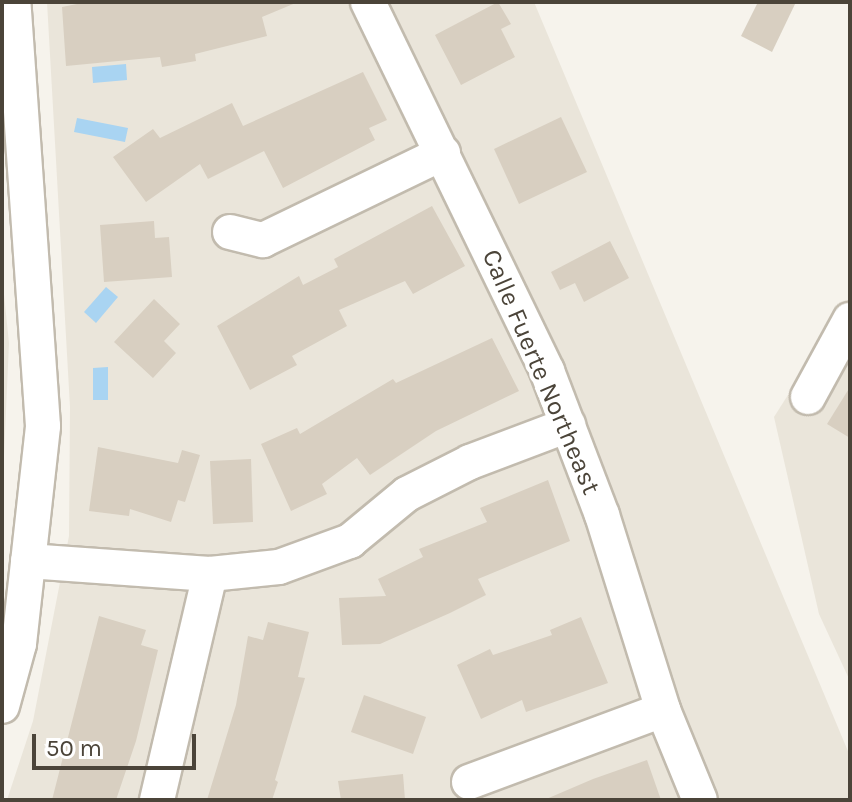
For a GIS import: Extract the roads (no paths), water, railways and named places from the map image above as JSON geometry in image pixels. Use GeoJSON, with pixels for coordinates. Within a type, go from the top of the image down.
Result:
{"type":"FeatureCollection","features":[{"type":"Feature","properties":{"kind":"street"},"geometry":{"type":"LineString","coordinates":[[2,706],[19,644],[18,557],[43,426],[10,126],[13,2]]}},
{"type":"Feature","properties":{"kind":"street","name":"Calle Fuerte Northeast"},"geometry":{"type":"LineString","coordinates":[[368,2],[443,153],[568,425],[663,710],[700,800]]}},
{"type":"Feature","properties":{"kind":"street"},"geometry":{"type":"LineString","coordinates":[[230,232],[263,240],[443,153]]}},
{"type":"Feature","properties":{"kind":"street"},"geometry":{"type":"LineString","coordinates":[[808,397],[850,320]]}},
{"type":"Feature","properties":{"kind":"street"},"geometry":{"type":"LineString","coordinates":[[18,557],[210,574],[279,567],[350,541],[407,494],[470,462],[568,425]]}},
{"type":"Feature","properties":{"kind":"street"},"geometry":{"type":"LineString","coordinates":[[157,800],[210,574]]}},
{"type":"Feature","properties":{"kind":"street"},"geometry":{"type":"LineString","coordinates":[[469,782],[663,710]]}},
{"type":"Feature","properties":{"kind":"water"},"geometry":{"type":"Polygon","coordinates":[[[126,64],[127,80],[93,83],[92,67],[126,64]]]}},
{"type":"Feature","properties":{"kind":"water"},"geometry":{"type":"Polygon","coordinates":[[[77,118],[128,128],[125,142],[74,132],[77,118]]]}},
{"type":"Feature","properties":{"kind":"water"},"geometry":{"type":"Polygon","coordinates":[[[106,287],[118,297],[96,323],[84,312],[106,287]]]}},
{"type":"Feature","properties":{"kind":"water"},"geometry":{"type":"Polygon","coordinates":[[[108,367],[108,400],[93,400],[93,368],[108,367]]]}}]}
